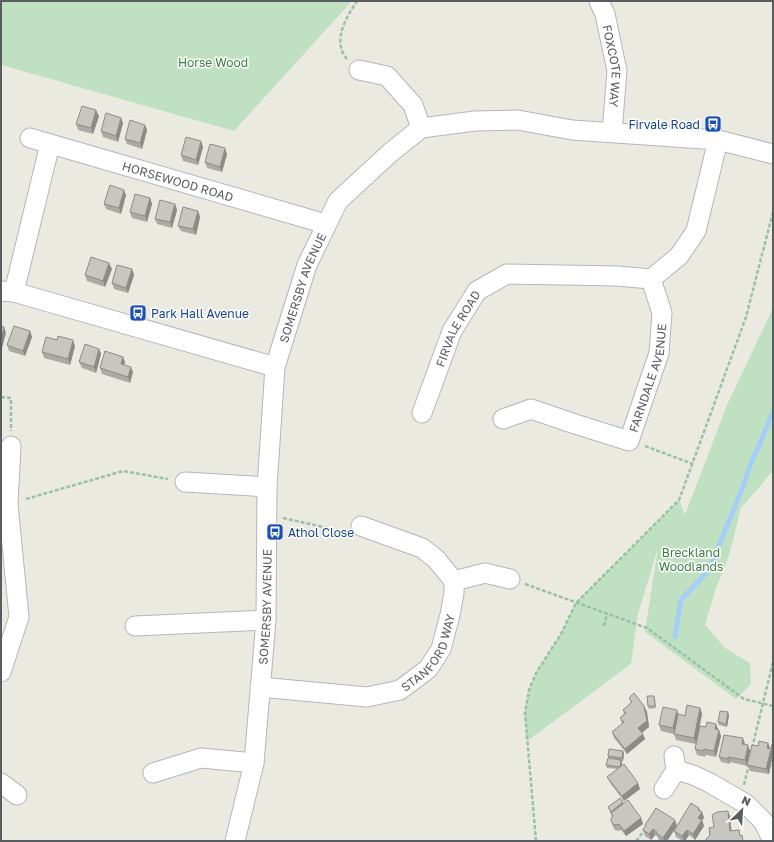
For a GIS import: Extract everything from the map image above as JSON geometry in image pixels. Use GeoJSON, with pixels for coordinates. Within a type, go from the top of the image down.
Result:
{"type":"FeatureCollection","features":[{"type":"Feature","properties":{"kind":"street","name":"FOXCOTE WAY"},"geometry":{"type":"LineString","coordinates":[[599,1],[605,14],[617,71],[612,132]]}},
{"type":"Feature","properties":{"kind":"street"},"geometry":{"type":"LineString","coordinates":[[359,70],[387,76],[413,105],[421,128],[475,121],[518,120],[572,130],[718,140],[773,154]]}},
{"type":"Feature","properties":{"kind":"street","name":"SOMERSBY AVENUE"},"geometry":{"type":"LineString","coordinates":[[235,841],[254,763],[266,620],[266,487],[275,367],[306,265],[338,201],[390,153],[421,128]]}},
{"type":"Feature","properties":{"kind":"street","name":"HORSEWOOD ROAD"},"geometry":{"type":"LineString","coordinates":[[30,138],[326,224]]}},
{"type":"Feature","properties":{"kind":"street"},"geometry":{"type":"LineString","coordinates":[[650,279],[679,256],[696,231],[718,140]]}},
{"type":"Feature","properties":{"kind":"street"},"geometry":{"type":"LineString","coordinates":[[50,144],[7,291],[275,367]]}},
{"type":"Feature","properties":{"kind":"street","name":"FIRVALE ROAD"},"geometry":{"type":"LineString","coordinates":[[422,413],[452,331],[477,291],[507,274],[617,276],[650,279]]}},
{"type":"Feature","properties":{"kind":"street","name":"FARNDALE AVENUE"},"geometry":{"type":"LineString","coordinates":[[503,419],[531,409],[629,441],[659,353],[662,313],[650,279]]}},
{"type":"Feature","properties":{"kind":"street"},"geometry":{"type":"LineString","coordinates":[[1,672],[19,617],[8,504],[11,446]]}},
{"type":"Feature","properties":{"kind":"street"},"geometry":{"type":"LineString","coordinates":[[185,482],[266,487]]}},
{"type":"Feature","properties":{"kind":"street"},"geometry":{"type":"LineString","coordinates":[[361,526],[422,548],[436,560],[454,581],[485,573],[510,579]]}},
{"type":"Feature","properties":{"kind":"street","name":"STANFORD WAY"},"geometry":{"type":"LineString","coordinates":[[260,687],[367,697],[400,690],[428,669],[441,649],[450,615],[454,593],[454,581]]}},
{"type":"Feature","properties":{"kind":"street"},"geometry":{"type":"LineString","coordinates":[[135,626],[266,620]]}},
{"type":"Feature","properties":{"kind":"street"},"geometry":{"type":"LineString","coordinates":[[152,773],[201,758],[254,763]]}},
{"type":"Feature","properties":{"kind":"street"},"geometry":{"type":"LineString","coordinates":[[664,789],[675,763],[692,775],[741,800],[763,821],[773,841]]}},
{"type":"Feature","properties":{"kind":"street"},"geometry":{"type":"LineString","coordinates":[[1,783],[18,796]]}},
{"type":"Feature","properties":{"kind":"path"},"geometry":{"type":"LineString","coordinates":[[357,1],[348,15],[342,29],[340,40],[342,52],[359,70]]}},
{"type":"Feature","properties":{"kind":"path"},"geometry":{"type":"LineString","coordinates":[[536,841],[525,713],[529,690],[536,673],[561,634],[576,603],[679,500],[746,317],[773,212]]}},
{"type":"Feature","properties":{"kind":"path"},"geometry":{"type":"LineString","coordinates":[[1,397],[11,398],[11,446]]}},
{"type":"Feature","properties":{"kind":"path"},"geometry":{"type":"LineString","coordinates":[[629,441],[693,464]]}},
{"type":"Feature","properties":{"kind":"path"},"geometry":{"type":"LineString","coordinates":[[8,504],[123,471],[185,482]]}},
{"type":"Feature","properties":{"kind":"path"},"geometry":{"type":"LineString","coordinates":[[266,514],[353,534],[361,526]]}},
{"type":"Feature","properties":{"kind":"path"},"geometry":{"type":"LineString","coordinates":[[510,579],[647,628],[744,699],[773,706]]}},
{"type":"Feature","properties":{"kind":"path"},"geometry":{"type":"LineString","coordinates":[[604,626],[607,614]]}},
{"type":"Feature","properties":{"kind":"path"},"geometry":{"type":"LineString","coordinates":[[751,754],[773,662]]}},
{"type":"Feature","properties":{"kind":"path"},"geometry":{"type":"LineString","coordinates":[[741,800],[749,762]]}},
{"type":"Feature","properties":{"kind":"path"},"geometry":{"type":"LineString","coordinates":[[636,841],[646,827]]}},
{"type":"Feature","properties":{"kind":"green space","name":"Horse Wood"},"geometry":{"type":"Polygon","coordinates":[[[1,1],[352,1],[234,131],[1,65],[1,1]]]}},
{"type":"Feature","properties":{"kind":"green space","name":"Breckland Woodlands"},"geometry":{"type":"Polygon","coordinates":[[[773,308],[773,471],[741,508],[729,556],[715,591],[705,625],[725,648],[750,663],[751,684],[736,699],[645,632],[658,548],[638,614],[631,664],[527,741],[525,713],[529,690],[536,673],[561,634],[576,603],[679,500],[685,515],[727,405],[773,308]]]}},
{"type":"Feature","properties":{"kind":"building"},"geometry":{"type":"Polygon","coordinates":[[[82,106],[96,110],[91,128],[76,124],[82,106]]]}},
{"type":"Feature","properties":{"kind":"building"},"geometry":{"type":"Polygon","coordinates":[[[106,113],[121,118],[116,136],[101,131],[106,113]]]}},
{"type":"Feature","properties":{"kind":"building"},"geometry":{"type":"Polygon","coordinates":[[[130,120],[145,125],[140,143],[125,139],[130,120]]]}},
{"type":"Feature","properties":{"kind":"building"},"geometry":{"type":"Polygon","coordinates":[[[186,137],[201,141],[196,160],[181,155],[186,137]]]}},
{"type":"Feature","properties":{"kind":"building"},"geometry":{"type":"Polygon","coordinates":[[[210,144],[225,148],[220,167],[205,162],[210,144]]]}},
{"type":"Feature","properties":{"kind":"building"},"geometry":{"type":"Polygon","coordinates":[[[110,185],[124,190],[119,208],[104,204],[110,185]]]}},
{"type":"Feature","properties":{"kind":"building"},"geometry":{"type":"Polygon","coordinates":[[[135,194],[150,198],[145,216],[130,212],[135,194]]]}},
{"type":"Feature","properties":{"kind":"building"},"geometry":{"type":"Polygon","coordinates":[[[160,200],[175,204],[170,222],[155,219],[160,200]]]}},
{"type":"Feature","properties":{"kind":"building"},"geometry":{"type":"Polygon","coordinates":[[[183,207],[198,211],[193,229],[178,226],[183,207]]]}},
{"type":"Feature","properties":{"kind":"building"},"geometry":{"type":"Polygon","coordinates":[[[91,257],[109,263],[103,281],[85,275],[91,257]]]}},
{"type":"Feature","properties":{"kind":"building"},"geometry":{"type":"Polygon","coordinates":[[[117,265],[132,269],[126,288],[112,283],[117,265]]]}},
{"type":"Feature","properties":{"kind":"building"},"geometry":{"type":"Polygon","coordinates":[[[1,326],[4,327],[1,339],[1,326]]]}},
{"type":"Feature","properties":{"kind":"building"},"geometry":{"type":"Polygon","coordinates":[[[14,326],[30,331],[23,351],[7,345],[14,326]]]}},
{"type":"Feature","properties":{"kind":"building"},"geometry":{"type":"Polygon","coordinates":[[[58,336],[73,340],[68,359],[42,352],[46,337],[57,340],[58,336]]]}},
{"type":"Feature","properties":{"kind":"building"},"geometry":{"type":"Polygon","coordinates":[[[85,344],[99,349],[94,367],[79,362],[85,344]]]}},
{"type":"Feature","properties":{"kind":"building"},"geometry":{"type":"Polygon","coordinates":[[[105,351],[123,357],[121,364],[131,367],[128,377],[100,368],[105,351]]]}},
{"type":"Feature","properties":{"kind":"building"},"geometry":{"type":"Polygon","coordinates":[[[634,693],[644,706],[647,721],[638,728],[643,734],[625,749],[612,732],[624,722],[620,718],[626,713],[623,710],[632,702],[629,698],[634,693]]]}},
{"type":"Feature","properties":{"kind":"building"},"geometry":{"type":"Polygon","coordinates":[[[647,696],[654,696],[655,706],[648,706],[647,696]]]}},
{"type":"Feature","properties":{"kind":"building"},"geometry":{"type":"Polygon","coordinates":[[[687,705],[700,708],[694,738],[674,734],[678,714],[685,716],[687,705]]]}},
{"type":"Feature","properties":{"kind":"building"},"geometry":{"type":"Polygon","coordinates":[[[663,707],[677,710],[673,728],[659,725],[663,707]]]}},
{"type":"Feature","properties":{"kind":"building"},"geometry":{"type":"Polygon","coordinates":[[[720,711],[728,712],[726,724],[718,722],[720,711]]]}},
{"type":"Feature","properties":{"kind":"building"},"geometry":{"type":"Polygon","coordinates":[[[707,722],[716,724],[715,729],[719,730],[714,751],[695,749],[700,726],[706,727],[707,722]]]}},
{"type":"Feature","properties":{"kind":"building"},"geometry":{"type":"Polygon","coordinates":[[[724,735],[743,738],[742,744],[748,745],[745,760],[719,757],[724,735]]]}},
{"type":"Feature","properties":{"kind":"building"},"geometry":{"type":"Polygon","coordinates":[[[759,741],[768,743],[767,748],[771,749],[766,769],[747,765],[752,745],[758,746],[759,741]]]}},
{"type":"Feature","properties":{"kind":"building"},"geometry":{"type":"Polygon","coordinates":[[[609,749],[623,751],[622,758],[608,756],[609,749]]]}},
{"type":"Feature","properties":{"kind":"building"},"geometry":{"type":"Polygon","coordinates":[[[608,758],[621,760],[620,767],[606,765],[608,758]]]}},
{"type":"Feature","properties":{"kind":"building"},"geometry":{"type":"Polygon","coordinates":[[[624,764],[638,783],[622,796],[607,777],[624,764]]]}},
{"type":"Feature","properties":{"kind":"building"},"geometry":{"type":"Polygon","coordinates":[[[620,798],[623,802],[611,812],[608,807],[620,798]]]}},
{"type":"Feature","properties":{"kind":"building"},"geometry":{"type":"Polygon","coordinates":[[[628,800],[641,818],[624,831],[619,824],[613,824],[611,818],[613,816],[611,813],[628,800]]]}},
{"type":"Feature","properties":{"kind":"building"},"geometry":{"type":"Polygon","coordinates":[[[691,803],[702,812],[698,818],[702,820],[693,834],[687,830],[682,836],[674,831],[691,803]]]}},
{"type":"Feature","properties":{"kind":"building"},"geometry":{"type":"Polygon","coordinates":[[[656,808],[675,820],[663,838],[653,829],[649,834],[643,830],[656,808]]]}},
{"type":"Feature","properties":{"kind":"building"},"geometry":{"type":"Polygon","coordinates":[[[728,811],[730,831],[739,830],[743,841],[707,841],[706,839],[710,835],[709,828],[714,827],[712,815],[717,812],[728,811]]]}},
{"type":"Feature","properties":{"kind":"waterway"},"geometry":{"type":"LineString","coordinates":[[675,637],[681,600],[709,570],[773,412]]}},
{"type":"Feature","properties":{"kind":"place","name":"Firvale Road"},"geometry":{"type":"Point","coordinates":[713,124]}},
{"type":"Feature","properties":{"kind":"place","name":"Park Hall Avenue"},"geometry":{"type":"Point","coordinates":[138,313]}},
{"type":"Feature","properties":{"kind":"place","name":"Athol Close"},"geometry":{"type":"Point","coordinates":[275,532]}}]}
